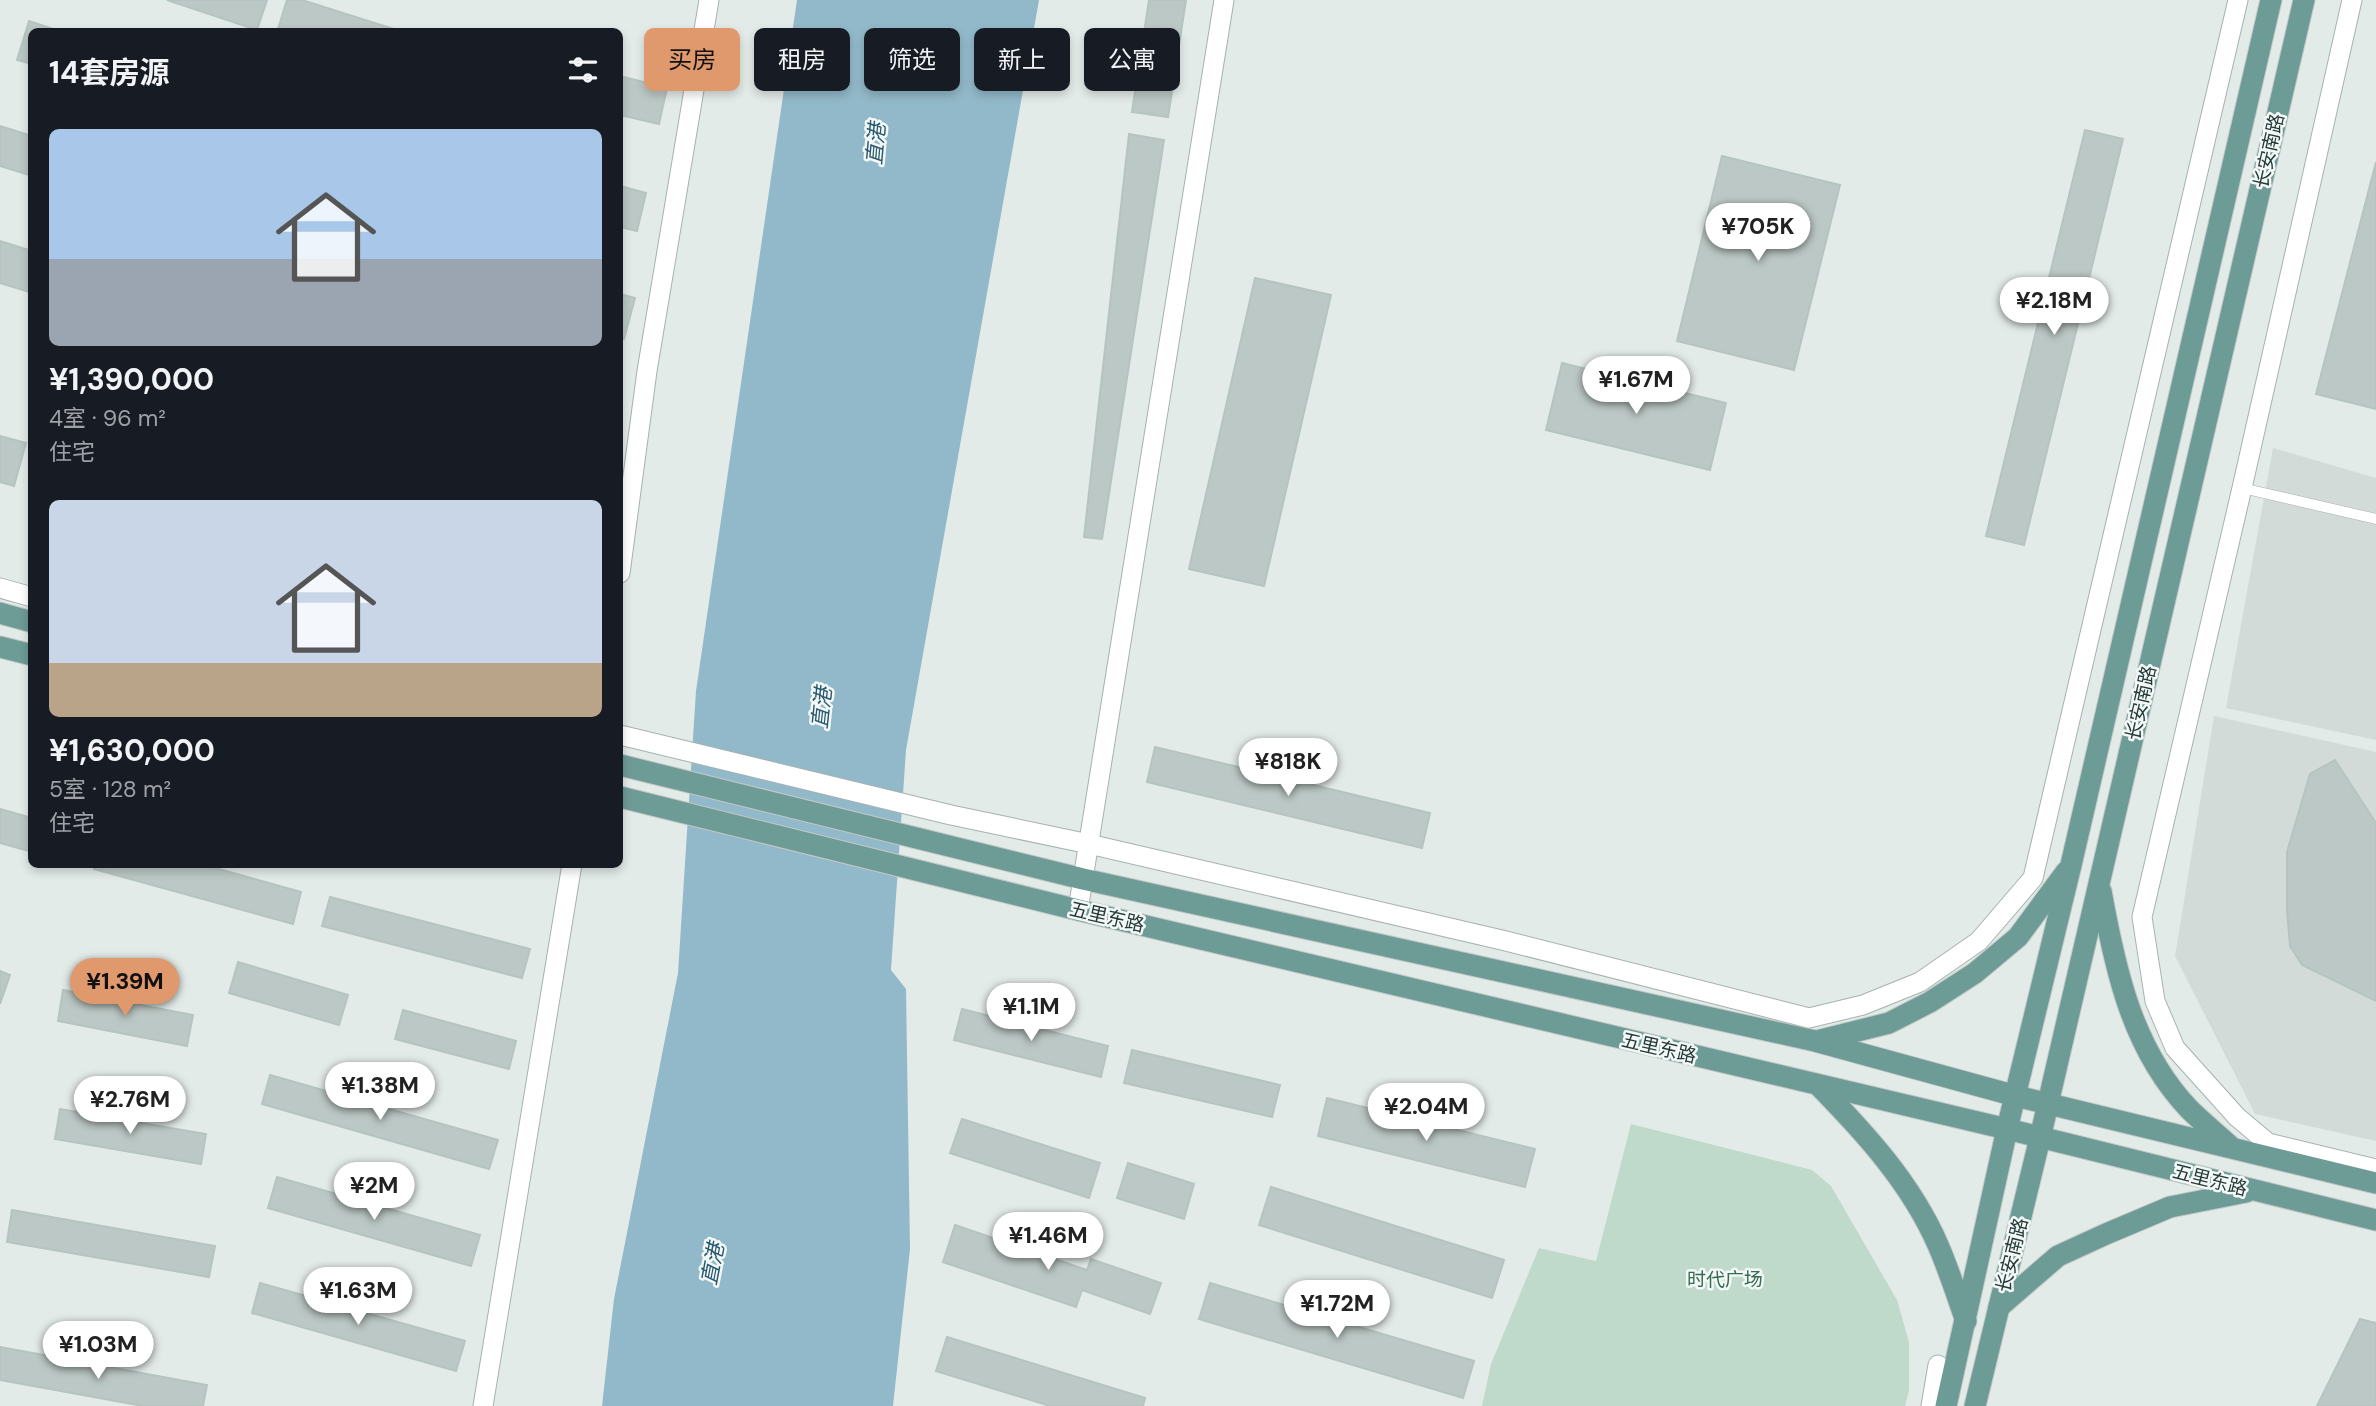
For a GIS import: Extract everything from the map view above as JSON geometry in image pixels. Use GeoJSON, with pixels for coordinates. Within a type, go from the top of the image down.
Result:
{"type":"FeatureCollection","features":[{"type":"Feature","properties":{"kind":"main road","name":"长安南路"},"geometry":{"type":"LineString","coordinates":[[1946,1406],[2007,1129],[2071,865],[2271,0]]}},
{"type":"Feature","properties":{"kind":"main road","name":"长安南路"},"geometry":{"type":"LineString","coordinates":[[1975,1406],[2048,1104],[2304,0]]}},
{"type":"Feature","properties":{"kind":"main road"},"geometry":{"type":"LineString","coordinates":[[0,613],[28,621]]}},
{"type":"Feature","properties":{"kind":"main road"},"geometry":{"type":"LineString","coordinates":[[0,647],[28,654]]}},
{"type":"Feature","properties":{"kind":"main road","name":"五里东路"},"geometry":{"type":"LineString","coordinates":[[623,766],[1083,879],[1815,1041],[2016,1096],[2376,1183]]}},
{"type":"Feature","properties":{"kind":"main road","name":"五里东路"},"geometry":{"type":"LineString","coordinates":[[628,799],[1078,910],[2007,1129],[2376,1220]]}},
{"type":"Feature","properties":{"kind":"main road"},"geometry":{"type":"LineString","coordinates":[[1815,1041],[1889,1023],[1930,1002],[1975,973],[2018,937],[2071,865]]}},
{"type":"Feature","properties":{"kind":"main road"},"geometry":{"type":"LineString","coordinates":[[2099,881],[2113,954],[2135,1027],[2171,1087],[2189,1109],[2231,1146]]}},
{"type":"Feature","properties":{"kind":"main road"},"geometry":{"type":"LineString","coordinates":[[1819,1086],[1861,1128],[1891,1166],[1918,1208],[1938,1243],[1966,1322]]}},
{"type":"Feature","properties":{"kind":"main road"},"geometry":{"type":"LineString","coordinates":[[1999,1307],[2058,1256],[2106,1234],[2171,1207],[2253,1191]]}},
{"type":"Feature","properties":{"kind":"street"},"geometry":{"type":"LineString","coordinates":[[623,551],[647,371],[709,0]]}},
{"type":"Feature","properties":{"kind":"street"},"geometry":{"type":"LineString","coordinates":[[1078,910],[1224,0]]}},
{"type":"Feature","properties":{"kind":"street"},"geometry":{"type":"LineString","coordinates":[[623,736],[951,815],[1089,844],[1506,941],[1809,1018],[1863,1005],[1920,982],[1979,941],[2034,878],[2238,0]]}},
{"type":"Feature","properties":{"kind":"street"},"geometry":{"type":"LineString","coordinates":[[2352,0],[2142,917],[2155,1001],[2175,1048],[2237,1116],[2268,1143],[2376,1169]]}},
{"type":"Feature","properties":{"kind":"street"},"geometry":{"type":"LineString","coordinates":[[0,589],[28,596]]}},
{"type":"Feature","properties":{"kind":"street"},"geometry":{"type":"LineString","coordinates":[[483,1406],[571,868]]}},
{"type":"Feature","properties":{"kind":"street"},"geometry":{"type":"LineString","coordinates":[[1931,1406],[1938,1365]]}},
{"type":"Feature","properties":{"kind":"lane"},"geometry":{"type":"LineString","coordinates":[[2242,488],[2376,519]]}},
{"type":"Feature","properties":{"kind":"shaded area"},"geometry":{"type":"Polygon","coordinates":[[[2273,448],[2376,478],[2376,740],[2226,708],[2273,448]]]}},
{"type":"Feature","properties":{"kind":"shaded area"},"geometry":{"type":"Polygon","coordinates":[[[2214,716],[2376,752],[2376,1141],[2255,1114],[2175,956],[2214,716]]]}},
{"type":"Feature","properties":{"kind":"green space","name":"时代广场"},"geometry":{"type":"Polygon","coordinates":[[[1631,1124],[1812,1170],[1831,1186],[1897,1300],[1909,1342],[1909,1391],[1905,1406],[1482,1406],[1491,1364],[1539,1248],[1596,1261],[1631,1124]]]}},
{"type":"Feature","properties":{"kind":"water","name":"直港"},"geometry":{"type":"Polygon","coordinates":[[[797,0],[1039,0],[1034,28],[974,28],[974,91],[1023,91],[906,750],[891,970],[906,989],[910,1249],[893,1406],[602,1406],[614,1299],[678,973],[696,691],[784,91],[850,91],[850,28],[793,28],[797,0]]]}},
{"type":"Feature","properties":{"kind":"building"},"geometry":{"type":"Polygon","coordinates":[[[167,0],[267,0],[258,28],[167,0]]]}},
{"type":"Feature","properties":{"kind":"building"},"geometry":{"type":"Polygon","coordinates":[[[287,0],[302,0],[390,28],[278,28],[287,0]]]}},
{"type":"Feature","properties":{"kind":"building"},"geometry":{"type":"Polygon","coordinates":[[[1149,0],[1186,0],[1180,39],[1180,28],[1145,28],[1149,0]]]}},
{"type":"Feature","properties":{"kind":"building"},"geometry":{"type":"Polygon","coordinates":[[[29,21],[50,28],[28,28],[28,63],[17,60],[29,21]]]}},
{"type":"Feature","properties":{"kind":"building"},"geometry":{"type":"Polygon","coordinates":[[[623,77],[644,82],[644,91],[666,91],[659,124],[623,116],[623,77]]]}},
{"type":"Feature","properties":{"kind":"building"},"geometry":{"type":"Polygon","coordinates":[[[1135,91],[1172,91],[1168,117],[1132,112],[1135,91]]]}},
{"type":"Feature","properties":{"kind":"building"},"geometry":{"type":"Polygon","coordinates":[[[0,126],[28,135],[28,175],[0,166],[0,126]]]}},
{"type":"Feature","properties":{"kind":"building"},"geometry":{"type":"Polygon","coordinates":[[[2085,130],[2123,139],[2024,545],[1986,536],[2085,130]]]}},
{"type":"Feature","properties":{"kind":"building"},"geometry":{"type":"Polygon","coordinates":[[[1129,134],[1164,140],[1102,539],[1084,537],[1129,134]]]}},
{"type":"Feature","properties":{"kind":"building"},"geometry":{"type":"Polygon","coordinates":[[[1722,156],[1840,185],[1794,370],[1677,341],[1722,156]]]}},
{"type":"Feature","properties":{"kind":"building"},"geometry":{"type":"Polygon","coordinates":[[[2376,162],[2376,409],[2316,394],[2376,162]]]}},
{"type":"Feature","properties":{"kind":"building"},"geometry":{"type":"Polygon","coordinates":[[[623,187],[646,193],[637,231],[623,228],[623,187]]]}},
{"type":"Feature","properties":{"kind":"building"},"geometry":{"type":"Polygon","coordinates":[[[0,241],[28,250],[28,292],[0,283],[0,241]]]}},
{"type":"Feature","properties":{"kind":"building"},"geometry":{"type":"Polygon","coordinates":[[[1255,278],[1331,295],[1264,586],[1189,569],[1255,278]]]}},
{"type":"Feature","properties":{"kind":"building"},"geometry":{"type":"Polygon","coordinates":[[[623,295],[635,298],[623,338],[623,295]]]}},
{"type":"Feature","properties":{"kind":"building"},"geometry":{"type":"Polygon","coordinates":[[[1562,363],[1726,403],[1710,470],[1546,430],[1562,363]]]}},
{"type":"Feature","properties":{"kind":"building"},"geometry":{"type":"Polygon","coordinates":[[[0,436],[26,443],[14,486],[0,482],[0,436]]]}},
{"type":"Feature","properties":{"kind":"building"},"geometry":{"type":"Polygon","coordinates":[[[1155,747],[1430,813],[1422,848],[1147,782],[1155,747]]]}},
{"type":"Feature","properties":{"kind":"building"},"geometry":{"type":"Polygon","coordinates":[[[2335,760],[2376,823],[2376,1001],[2302,965],[2290,946],[2287,852],[2310,774],[2335,760]]]}},
{"type":"Feature","properties":{"kind":"building"},"geometry":{"type":"Polygon","coordinates":[[[0,809],[28,817],[28,851],[0,843],[0,809]]]}},
{"type":"Feature","properties":{"kind":"building"},"geometry":{"type":"Polygon","coordinates":[[[215,868],[301,892],[293,924],[94,869],[215,868]]]}},
{"type":"Feature","properties":{"kind":"building"},"geometry":{"type":"Polygon","coordinates":[[[330,897],[530,949],[522,978],[322,926],[330,897]]]}},
{"type":"Feature","properties":{"kind":"building"},"geometry":{"type":"Polygon","coordinates":[[[238,962],[348,995],[339,1025],[229,993],[238,962]]]}},
{"type":"Feature","properties":{"kind":"building"},"geometry":{"type":"Polygon","coordinates":[[[0,971],[10,975],[0,1004],[0,971]]]}},
{"type":"Feature","properties":{"kind":"building"},"geometry":{"type":"Polygon","coordinates":[[[63,990],[193,1015],[187,1046],[58,1021],[63,990]]]}},
{"type":"Feature","properties":{"kind":"building"},"geometry":{"type":"Polygon","coordinates":[[[962,1009],[1108,1046],[1101,1077],[954,1040],[962,1009]]]}},
{"type":"Feature","properties":{"kind":"building"},"geometry":{"type":"Polygon","coordinates":[[[403,1010],[516,1041],[509,1069],[395,1039],[403,1010]]]}},
{"type":"Feature","properties":{"kind":"building"},"geometry":{"type":"Polygon","coordinates":[[[1132,1050],[1280,1085],[1272,1117],[1124,1083],[1132,1050]]]}},
{"type":"Feature","properties":{"kind":"building"},"geometry":{"type":"Polygon","coordinates":[[[270,1075],[498,1140],[489,1169],[262,1104],[270,1075]]]}},
{"type":"Feature","properties":{"kind":"building"},"geometry":{"type":"Polygon","coordinates":[[[1327,1098],[1535,1149],[1525,1187],[1318,1136],[1327,1098]]]}},
{"type":"Feature","properties":{"kind":"building"},"geometry":{"type":"Polygon","coordinates":[[[60,1109],[206,1134],[201,1164],[55,1139],[60,1109]]]}},
{"type":"Feature","properties":{"kind":"building"},"geometry":{"type":"Polygon","coordinates":[[[962,1119],[1100,1163],[1089,1198],[950,1153],[962,1119]]]}},
{"type":"Feature","properties":{"kind":"building"},"geometry":{"type":"Polygon","coordinates":[[[1128,1163],[1194,1184],[1184,1219],[1117,1198],[1128,1163]]]}},
{"type":"Feature","properties":{"kind":"building"},"geometry":{"type":"Polygon","coordinates":[[[277,1177],[480,1235],[471,1266],[268,1208],[277,1177]]]}},
{"type":"Feature","properties":{"kind":"building"},"geometry":{"type":"Polygon","coordinates":[[[1271,1187],[1504,1260],[1492,1298],[1259,1225],[1271,1187]]]}},
{"type":"Feature","properties":{"kind":"building"},"geometry":{"type":"Polygon","coordinates":[[[12,1210],[215,1246],[209,1277],[7,1242],[12,1210]]]}},
{"type":"Feature","properties":{"kind":"building"},"geometry":{"type":"Polygon","coordinates":[[[955,1225],[1087,1270],[1091,1259],[1161,1283],[1150,1314],[1082,1290],[1076,1307],[943,1262],[955,1225]]]}},
{"type":"Feature","properties":{"kind":"building"},"geometry":{"type":"Polygon","coordinates":[[[260,1283],[465,1341],[456,1371],[252,1313],[260,1283]]]}},
{"type":"Feature","properties":{"kind":"building"},"geometry":{"type":"Polygon","coordinates":[[[1210,1283],[1474,1361],[1463,1398],[1199,1319],[1210,1283]]]}},
{"type":"Feature","properties":{"kind":"building"},"geometry":{"type":"Polygon","coordinates":[[[2360,1319],[2376,1323],[2376,1406],[2317,1406],[2360,1319]]]}},
{"type":"Feature","properties":{"kind":"building"},"geometry":{"type":"Polygon","coordinates":[[[947,1337],[1145,1398],[1143,1406],[1050,1406],[936,1371],[947,1337]]]}},
{"type":"Feature","properties":{"kind":"building"},"geometry":{"type":"Polygon","coordinates":[[[0,1347],[207,1385],[203,1406],[143,1406],[0,1380],[0,1347]]]}}]}
